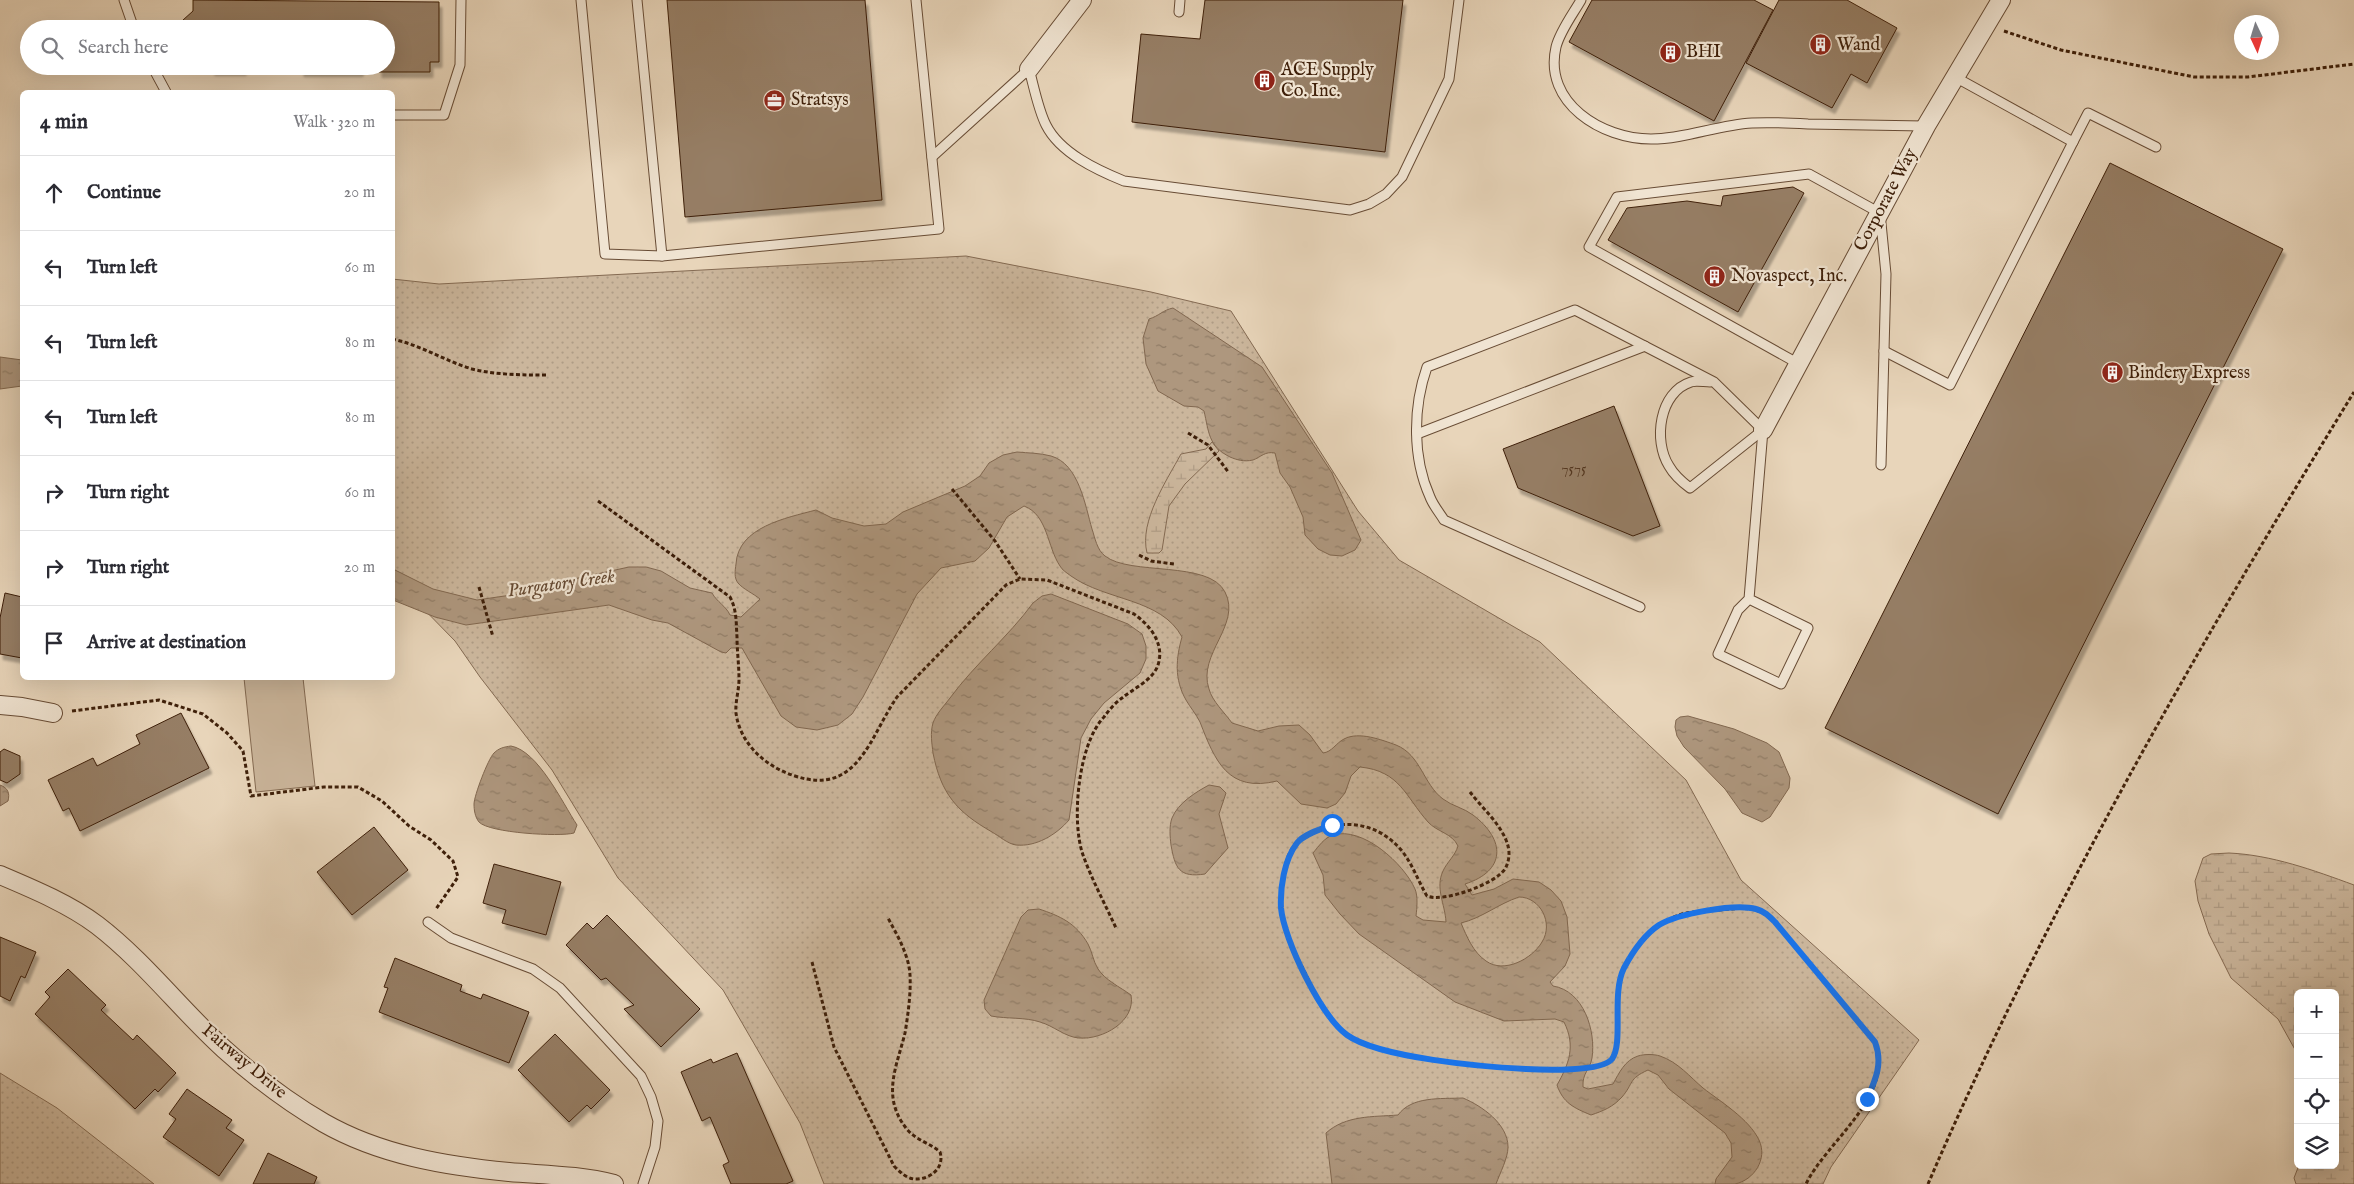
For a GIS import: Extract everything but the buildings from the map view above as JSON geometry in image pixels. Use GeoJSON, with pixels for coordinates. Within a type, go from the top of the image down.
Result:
{"type":"FeatureCollection","features":[{"type":"Feature","properties":{"kind":"street"},"geometry":{"type":"LineString","coordinates":[[1029,70],[1082,0]]}},
{"type":"Feature","properties":{"kind":"street","name":"Corporate Way"},"geometry":{"type":"LineString","coordinates":[[1763,430],[1926,126],[2001,0]]}},
{"type":"Feature","properties":{"kind":"street"},"geometry":{"type":"LineString","coordinates":[[0,705],[53,714]]}},
{"type":"Feature","properties":{"kind":"street","name":"Fairway Drive"},"geometry":{"type":"LineString","coordinates":[[0,875],[58,902],[97,925],[224,1049],[273,1090],[326,1124],[386,1150],[448,1166],[566,1176],[614,1184]]}},
{"type":"Feature","properties":{"kind":"lane"},"geometry":{"type":"LineString","coordinates":[[124,0],[131,20]]}},
{"type":"Feature","properties":{"kind":"lane"},"geometry":{"type":"LineString","coordinates":[[395,116],[444,115],[460,65],[461,0]]}},
{"type":"Feature","properties":{"kind":"lane"},"geometry":{"type":"LineString","coordinates":[[581,0],[605,254],[662,256],[939,229],[916,0]]}},
{"type":"Feature","properties":{"kind":"lane"},"geometry":{"type":"LineString","coordinates":[[637,0],[662,256]]}},
{"type":"Feature","properties":{"kind":"lane"},"geometry":{"type":"LineString","coordinates":[[1179,12],[1180,0]]}},
{"type":"Feature","properties":{"kind":"lane"},"geometry":{"type":"LineString","coordinates":[[932,157],[1029,70],[1046,126],[1061,144],[1104,173],[1124,181],[1350,210],[1369,204],[1386,194],[1402,177],[1449,79],[1459,0]]}},
{"type":"Feature","properties":{"kind":"lane"},"geometry":{"type":"LineString","coordinates":[[1581,0],[1556,46],[1555,66],[1558,84],[1567,102],[1581,116],[1601,128],[1622,135],[1650,139],[1686,136],[1723,126],[1752,123],[1926,126]]}},
{"type":"Feature","properties":{"kind":"lane"},"geometry":{"type":"LineString","coordinates":[[157,75],[165,90]]}},
{"type":"Feature","properties":{"kind":"lane"},"geometry":{"type":"LineString","coordinates":[[1954,78],[2073,142]]}},
{"type":"Feature","properties":{"kind":"lane"},"geometry":{"type":"LineString","coordinates":[[1884,351],[1950,384],[2088,112],[2156,147]]}},
{"type":"Feature","properties":{"kind":"lane"},"geometry":{"type":"LineString","coordinates":[[1799,364],[1589,247],[1617,197],[1809,174],[1880,213],[1886,274],[1881,465]]}},
{"type":"Feature","properties":{"kind":"lane"},"geometry":{"type":"LineString","coordinates":[[1640,607],[1444,520],[1430,497],[1421,470],[1417,434],[1420,387],[1427,367],[1575,310],[1714,382],[1763,430]]}},
{"type":"Feature","properties":{"kind":"lane"},"geometry":{"type":"LineString","coordinates":[[1417,434],[1645,346]]}},
{"type":"Feature","properties":{"kind":"lane"},"geometry":{"type":"LineString","coordinates":[[1714,382],[1692,381],[1678,388],[1667,402],[1662,418],[1660,435],[1668,465],[1679,479],[1690,488],[1763,430]]}},
{"type":"Feature","properties":{"kind":"lane"},"geometry":{"type":"LineString","coordinates":[[1749,599],[1808,628],[1781,684],[1718,654],[1738,610],[1749,599],[1763,430]]}},
{"type":"Feature","properties":{"kind":"lane"},"geometry":{"type":"LineString","coordinates":[[428,922],[451,938],[533,969],[560,988],[641,1076],[651,1097],[658,1121],[655,1146],[643,1184]]}},
{"type":"Feature","properties":{"kind":"path"},"geometry":{"type":"LineString","coordinates":[[1987,22],[2013,35],[2061,50],[2194,77],[2248,77],[2354,64]]}},
{"type":"Feature","properties":{"kind":"path"},"geometry":{"type":"LineString","coordinates":[[395,339],[415,344],[471,368],[504,375],[546,375]]}},
{"type":"Feature","properties":{"kind":"path"},"geometry":{"type":"LineString","coordinates":[[1928,1184],[1964,1101],[2066,892],[2149,738],[2252,559],[2354,392]]}},
{"type":"Feature","properties":{"kind":"path"},"geometry":{"type":"LineString","coordinates":[[1188,433],[1208,445],[1229,472]]}},
{"type":"Feature","properties":{"kind":"path"},"geometry":{"type":"LineString","coordinates":[[952,489],[995,541],[1020,579]]}},
{"type":"Feature","properties":{"kind":"path"},"geometry":{"type":"LineString","coordinates":[[598,500],[730,597],[736,614],[739,680],[736,712],[740,731],[748,746],[785,773],[805,780],[826,780],[846,772],[862,759],[883,718],[897,697],[1006,585],[1020,579],[1047,580],[1134,614],[1144,621],[1154,634],[1160,650],[1158,666],[1146,680],[1121,699],[1101,719],[1092,735],[1082,766],[1077,812],[1078,838],[1083,855],[1116,928]]}},
{"type":"Feature","properties":{"kind":"path"},"geometry":{"type":"LineString","coordinates":[[1139,555],[1151,562],[1174,564]]}},
{"type":"Feature","properties":{"kind":"path"},"geometry":{"type":"LineString","coordinates":[[479,587],[493,636]]}},
{"type":"Feature","properties":{"kind":"path"},"geometry":{"type":"LineString","coordinates":[[53,714],[159,700],[203,714],[227,733],[243,752],[251,796],[324,787],[358,787],[382,801],[453,861],[458,877],[428,922]]}},
{"type":"Feature","properties":{"kind":"path"},"geometry":{"type":"LineString","coordinates":[[1470,792],[1502,833],[1508,845],[1509,857],[1505,869],[1495,878],[1472,889],[1439,899],[1427,896],[1413,868],[1401,850],[1386,837],[1372,829],[1351,824],[1332,825],[1298,842],[1288,857],[1283,879],[1281,908],[1285,926],[1296,954],[1322,1008],[1347,1035],[1362,1043],[1419,1058],[1526,1069],[1565,1069],[1606,1064],[1616,1050],[1616,1005],[1623,970],[1645,937],[1657,926],[1674,916],[1686,913],[1754,908],[1766,913],[1875,1042],[1880,1056],[1878,1074],[1867,1099],[1848,1129],[1806,1184]]}},
{"type":"Feature","properties":{"kind":"path"},"geometry":{"type":"LineString","coordinates":[[812,962],[834,1047],[894,1166],[902,1174],[913,1179],[933,1174],[940,1168],[942,1159],[940,1152],[918,1139],[906,1128],[897,1112],[893,1092],[893,1072],[905,1032],[910,974],[907,959],[888,918]]}},
{"type":"Feature","properties":{"kind":"green space"},"geometry":{"type":"Polygon","coordinates":[[[966,256],[1151,292],[1231,311],[1358,511],[1399,560],[1540,642],[1686,780],[1741,880],[1919,1040],[1831,1167],[1823,1184],[824,1184],[800,1123],[723,990],[618,878],[552,770],[480,677],[455,641],[413,598],[395,589],[395,279],[439,284],[966,256]]]}},
{"type":"Feature","properties":{"kind":"green space"},"geometry":{"type":"Polygon","coordinates":[[[1212,442],[1219,451],[1185,484],[1169,506],[1162,550],[1159,553],[1147,553],[1147,528],[1151,514],[1162,488],[1181,454],[1206,449],[1212,442]]]}},
{"type":"Feature","properties":{"kind":"green space"},"geometry":{"type":"Polygon","coordinates":[[[244,680],[303,680],[315,786],[256,792],[244,680]]]}},
{"type":"Feature","properties":{"kind":"green space"},"geometry":{"type":"Polygon","coordinates":[[[2211,854],[2245,854],[2277,860],[2354,885],[2354,1184],[2296,1184],[2294,1178],[2297,1169],[2339,1169],[2339,989],[2294,989],[2294,1048],[2278,1019],[2231,978],[2209,934],[2198,901],[2195,881],[2203,858],[2211,854]]]}},
{"type":"Feature","properties":{"kind":"green space"},"geometry":{"type":"Polygon","coordinates":[[[0,1073],[57,1108],[154,1184],[0,1184],[0,1073]]]}},
{"type":"Feature","properties":{"kind":"water"},"geometry":{"type":"Polygon","coordinates":[[[1173,308],[1262,367],[1332,473],[1361,540],[1355,550],[1342,556],[1330,555],[1318,549],[1305,535],[1303,517],[1290,487],[1280,473],[1275,453],[1266,454],[1250,461],[1230,457],[1213,443],[1204,411],[1198,407],[1184,406],[1158,391],[1146,364],[1143,338],[1149,319],[1173,308]]]}},
{"type":"Feature","properties":{"kind":"water"},"geometry":{"type":"Polygon","coordinates":[[[0,357],[20,360],[20,386],[0,389],[0,357]]]}},
{"type":"Feature","properties":{"kind":"water"},"geometry":{"type":"Polygon","coordinates":[[[1017,452],[1047,455],[1061,460],[1068,467],[1079,486],[1097,544],[1105,556],[1132,566],[1187,572],[1216,582],[1225,592],[1229,604],[1228,616],[1213,652],[1207,676],[1213,698],[1232,723],[1258,731],[1279,726],[1299,725],[1310,735],[1323,753],[1329,751],[1344,739],[1363,736],[1396,745],[1411,756],[1436,793],[1443,799],[1473,815],[1484,825],[1496,844],[1497,854],[1494,863],[1488,871],[1465,884],[1472,895],[1494,889],[1513,879],[1539,882],[1551,890],[1561,901],[1567,917],[1570,954],[1565,966],[1550,982],[1553,986],[1564,989],[1573,996],[1586,1014],[1590,1025],[1593,1047],[1592,1058],[1584,1078],[1583,1087],[1588,1089],[1613,1084],[1620,1071],[1633,1058],[1643,1055],[1660,1056],[1678,1066],[1749,1125],[1759,1140],[1761,1147],[1762,1154],[1758,1168],[1742,1182],[1715,1184],[1716,1179],[1732,1157],[1731,1143],[1725,1133],[1669,1089],[1658,1075],[1648,1070],[1634,1079],[1622,1097],[1600,1112],[1591,1115],[1574,1107],[1562,1096],[1557,1085],[1570,1055],[1570,1039],[1564,1022],[1555,1019],[1504,1021],[1455,1002],[1359,934],[1325,895],[1323,875],[1313,853],[1324,840],[1333,835],[1345,834],[1357,836],[1381,849],[1410,879],[1417,899],[1416,916],[1423,920],[1446,922],[1440,884],[1443,871],[1458,846],[1452,838],[1428,822],[1393,779],[1373,769],[1360,767],[1351,776],[1345,793],[1336,804],[1327,808],[1301,804],[1277,781],[1260,784],[1235,778],[1218,761],[1200,722],[1182,692],[1177,669],[1182,637],[1173,624],[1147,607],[1100,591],[1071,576],[1061,567],[1056,558],[1038,516],[1024,506],[1007,517],[989,548],[975,561],[941,568],[917,594],[863,697],[852,714],[838,725],[817,730],[796,727],[781,716],[742,648],[731,648],[726,653],[721,652],[668,623],[652,620],[609,605],[466,625],[435,617],[395,601],[395,570],[433,589],[477,600],[546,590],[574,579],[629,567],[646,567],[661,571],[690,588],[712,593],[730,615],[741,617],[760,599],[740,585],[735,574],[739,551],[745,541],[754,533],[778,521],[816,510],[832,518],[864,526],[886,524],[903,512],[965,486],[980,476],[989,463],[1003,455],[1017,452]],[[1519,897],[1476,918],[1461,923],[1468,939],[1481,957],[1493,965],[1501,966],[1517,963],[1532,954],[1542,942],[1546,927],[1546,919],[1543,912],[1533,901],[1519,897]]]}},
{"type":"Feature","properties":{"kind":"water"},"geometry":{"type":"Polygon","coordinates":[[[1051,594],[1128,624],[1142,634],[1146,646],[1146,659],[1140,673],[1104,703],[1091,719],[1081,738],[1069,820],[1058,831],[1045,839],[1031,844],[1016,845],[1007,842],[980,825],[952,800],[936,767],[932,746],[932,727],[938,713],[1033,603],[1042,596],[1051,594]]]}},
{"type":"Feature","properties":{"kind":"water"},"geometry":{"type":"Polygon","coordinates":[[[1688,716],[1734,729],[1767,743],[1779,752],[1790,778],[1789,788],[1770,817],[1762,822],[1742,813],[1725,789],[1684,747],[1677,736],[1675,727],[1676,720],[1680,717],[1688,716]]]}},
{"type":"Feature","properties":{"kind":"water"},"geometry":{"type":"Polygon","coordinates":[[[511,746],[531,757],[540,767],[577,825],[574,833],[540,834],[510,831],[485,826],[479,822],[474,804],[485,770],[494,753],[502,748],[511,746]]]}},
{"type":"Feature","properties":{"kind":"water"},"geometry":{"type":"Polygon","coordinates":[[[0,785],[7,789],[9,796],[8,801],[0,806],[0,785]]]}},
{"type":"Feature","properties":{"kind":"water"},"geometry":{"type":"Polygon","coordinates":[[[1209,785],[1220,787],[1226,793],[1219,814],[1228,848],[1205,874],[1184,873],[1174,860],[1170,839],[1171,821],[1183,803],[1209,785]]]}},
{"type":"Feature","properties":{"kind":"water"},"geometry":{"type":"Polygon","coordinates":[[[1039,909],[1054,914],[1073,926],[1088,944],[1096,966],[1101,973],[1131,995],[1128,1013],[1116,1027],[1098,1036],[1079,1038],[1069,1036],[1034,1020],[991,1016],[985,1009],[984,1000],[1021,917],[1028,910],[1039,909]]]}},
{"type":"Feature","properties":{"kind":"water"},"geometry":{"type":"Polygon","coordinates":[[[1463,1098],[1486,1111],[1499,1123],[1504,1131],[1508,1147],[1507,1156],[1496,1184],[1332,1184],[1326,1133],[1334,1127],[1360,1118],[1398,1115],[1411,1104],[1427,1100],[1463,1098]]]}},
{"type":"Feature","properties":{"kind":"place","name":"Wand"},"geometry":{"type":"Point","coordinates":[1821,45]}},
{"type":"Feature","properties":{"kind":"place","name":"BHI"},"geometry":{"type":"Point","coordinates":[1670,52]}},
{"type":"Feature","properties":{"kind":"place","name":"ACE Supply Co. Inc."},"geometry":{"type":"Point","coordinates":[1265,80]}},
{"type":"Feature","properties":{"kind":"place","name":"Stratsys"},"geometry":{"type":"Point","coordinates":[775,100]}},
{"type":"Feature","properties":{"kind":"place","name":"Novaspect, Inc."},"geometry":{"type":"Point","coordinates":[1715,276]}},
{"type":"Feature","properties":{"kind":"place","name":"Bindery Express"},"geometry":{"type":"Point","coordinates":[2112,373]}},
{"type":"Feature","properties":{"kind":"route"},"geometry":{"type":"LineString","coordinates":[[1332,825],[1298,842],[1288,857],[1283,879],[1281,908],[1285,926],[1296,954],[1322,1008],[1347,1035],[1362,1043],[1419,1058],[1526,1069],[1565,1069],[1606,1064],[1616,1050],[1616,1005],[1623,970],[1645,937],[1657,926],[1674,916],[1686,913],[1754,908],[1766,913],[1775,922],[1875,1042],[1880,1056],[1878,1074],[1867,1099]]}},
{"type":"Feature","properties":{"kind":"water label","name":"Purgatory Creek"},"geometry":{"type":"Point","coordinates":[561,584]}}]}
